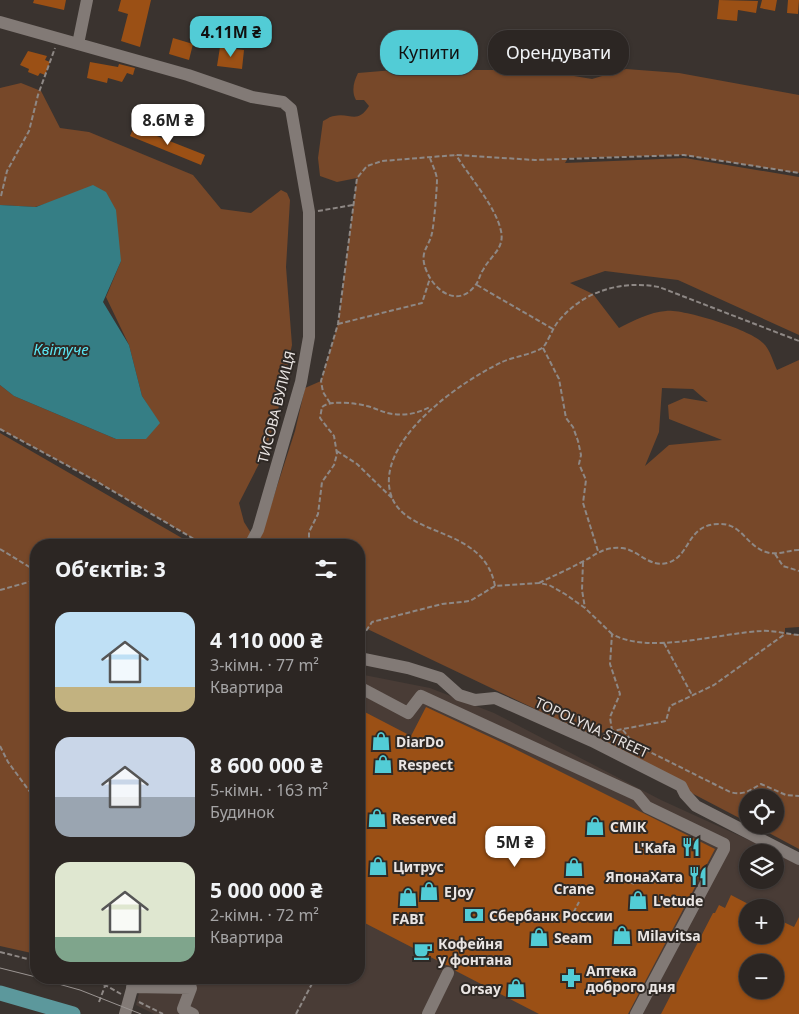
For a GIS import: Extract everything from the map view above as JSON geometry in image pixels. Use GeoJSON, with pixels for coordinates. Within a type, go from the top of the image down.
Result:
{"type":"FeatureCollection","features":[{"type":"Feature","properties":{"kind":"main road"},"geometry":{"type":"LineString","coordinates":[[0,993],[73,1014]]}},
{"type":"Feature","properties":{"kind":"street"},"geometry":{"type":"LineString","coordinates":[[0,22],[78,44],[86,0]]}},
{"type":"Feature","properties":{"kind":"street","name":"ТИСОВА ВУЛИЦЯ"},"geometry":{"type":"LineString","coordinates":[[78,44],[188,75],[252,97],[283,102],[291,109],[309,212],[309,337],[301,382],[258,530],[253,539]]}},
{"type":"Feature","properties":{"kind":"street","name":"TOPOLYNA STREET"},"geometry":{"type":"LineString","coordinates":[[365,659],[408,668],[440,678],[459,695],[475,700],[495,698],[592,741],[681,786],[685,794],[696,806],[799,859]]}},
{"type":"Feature","properties":{"kind":"street"},"geometry":{"type":"LineString","coordinates":[[365,690],[408,713],[421,696],[637,795],[646,807],[724,844],[724,849],[636,1014]]}},
{"type":"Feature","properties":{"kind":"street"},"geometry":{"type":"LineString","coordinates":[[428,1014],[448,973]]}},
{"type":"Feature","properties":{"kind":"street"},"geometry":{"type":"LineString","coordinates":[[125,1014],[132,987],[191,988],[184,1009],[193,1014]]}},
{"type":"Feature","properties":{"kind":"path"},"geometry":{"type":"LineString","coordinates":[[1,196],[7,171],[29,131],[38,95],[58,38]]}},
{"type":"Feature","properties":{"kind":"path"},"geometry":{"type":"LineString","coordinates":[[330,403],[323,392],[321,381],[338,324],[357,178],[367,166],[382,161],[456,156],[535,160],[684,155],[799,173]]}},
{"type":"Feature","properties":{"kind":"path"},"geometry":{"type":"LineString","coordinates":[[430,157],[437,178],[432,235],[426,244],[425,267],[437,289],[451,296],[464,294],[476,284],[483,270],[501,246],[502,231],[491,209],[456,156]]}},
{"type":"Feature","properties":{"kind":"path"},"geometry":{"type":"LineString","coordinates":[[309,212],[353,205]]}},
{"type":"Feature","properties":{"kind":"path"},"geometry":{"type":"LineString","coordinates":[[338,324],[422,304],[430,278]]}},
{"type":"Feature","properties":{"kind":"path"},"geometry":{"type":"LineString","coordinates":[[476,284],[553,329]]}},
{"type":"Feature","properties":{"kind":"path"},"geometry":{"type":"LineString","coordinates":[[309,539],[309,532],[318,514],[322,482],[334,465],[337,452],[334,436],[319,416],[321,408],[330,403],[367,406],[382,412],[398,415],[420,412],[435,405],[485,370],[542,348],[553,329],[572,308],[593,294],[618,286],[643,285],[659,287],[799,341]]}},
{"type":"Feature","properties":{"kind":"path"},"geometry":{"type":"LineString","coordinates":[[542,348],[559,379],[566,418],[573,427],[582,455],[579,464],[586,480],[583,503],[598,551]]}},
{"type":"Feature","properties":{"kind":"path"},"geometry":{"type":"LineString","coordinates":[[392,498],[389,476],[396,457],[409,434],[435,405]]}},
{"type":"Feature","properties":{"kind":"path"},"geometry":{"type":"LineString","coordinates":[[0,429],[96,481],[194,539]]}},
{"type":"Feature","properties":{"kind":"path"},"geometry":{"type":"LineString","coordinates":[[337,452],[357,464],[392,498],[397,507],[408,517],[461,541],[477,552],[489,567],[495,586]]}},
{"type":"Feature","properties":{"kind":"path"},"geometry":{"type":"LineString","coordinates":[[365,630],[372,622],[442,604],[470,601],[495,586],[539,583],[583,562],[598,551],[609,548],[624,549],[652,562],[666,563],[680,556],[689,539],[698,530],[718,524],[734,527],[744,534],[756,548],[774,554],[799,550]]}},
{"type":"Feature","properties":{"kind":"path"},"geometry":{"type":"LineString","coordinates":[[0,549],[30,567]]}},
{"type":"Feature","properties":{"kind":"path"},"geometry":{"type":"LineString","coordinates":[[774,554],[784,566],[799,571]]}},
{"type":"Feature","properties":{"kind":"path"},"geometry":{"type":"LineString","coordinates":[[583,562],[582,590],[584,608]]}},
{"type":"Feature","properties":{"kind":"path"},"geometry":{"type":"LineString","coordinates":[[0,590],[30,582]]}},
{"type":"Feature","properties":{"kind":"path"},"geometry":{"type":"LineString","coordinates":[[539,583],[557,590],[584,608],[612,634],[629,641],[664,643],[762,631],[799,635]]}},
{"type":"Feature","properties":{"kind":"path"},"geometry":{"type":"LineString","coordinates":[[612,634],[610,664],[620,694],[610,717],[612,731]]}},
{"type":"Feature","properties":{"kind":"path"},"geometry":{"type":"LineString","coordinates":[[592,741],[612,731],[666,721],[670,706],[714,686],[785,634]]}},
{"type":"Feature","properties":{"kind":"path"},"geometry":{"type":"LineString","coordinates":[[664,643],[692,695]]}},
{"type":"Feature","properties":{"kind":"path"},"geometry":{"type":"LineString","coordinates":[[622,730],[634,744],[730,792],[746,793],[761,784],[786,795],[799,796]]}},
{"type":"Feature","properties":{"kind":"path"},"geometry":{"type":"LineString","coordinates":[[0,746],[8,762],[30,792]]}},
{"type":"Feature","properties":{"kind":"path"},"geometry":{"type":"LineString","coordinates":[[616,875],[636,885]]}},
{"type":"Feature","properties":{"kind":"path"},"geometry":{"type":"LineString","coordinates":[[570,920],[579,902]]}},
{"type":"Feature","properties":{"kind":"path"},"geometry":{"type":"LineString","coordinates":[[0,952],[30,960]]}},
{"type":"Feature","properties":{"kind":"path"},"geometry":{"type":"LineString","coordinates":[[102,984],[132,987],[163,1014]]}},
{"type":"Feature","properties":{"kind":"path"},"geometry":{"type":"LineString","coordinates":[[296,1014],[312,984]]}},
{"type":"Feature","properties":{"kind":"path"},"geometry":{"type":"LineString","coordinates":[[98,1002],[105,985]]}},
{"type":"Feature","properties":{"kind":"shaded area"},"geometry":{"type":"Polygon","coordinates":[[[629,69],[679,73],[799,95],[799,173],[684,155],[568,158],[565,163],[685,158],[799,177],[799,335],[678,280],[605,271],[570,283],[593,294],[619,328],[654,313],[675,311],[687,313],[717,321],[756,338],[768,349],[777,370],[799,360],[799,627],[785,628],[785,634],[799,634],[799,849],[771,834],[784,834],[784,789],[739,789],[739,818],[592,741],[610,731],[590,735],[365,628],[365,539],[260,539],[295,431],[305,388],[321,381],[338,324],[357,178],[337,182],[320,176],[318,158],[323,121],[340,115],[353,117],[361,115],[369,106],[364,100],[356,100],[354,97],[355,79],[358,73],[380,71],[380,75],[478,75],[478,70],[488,70],[488,75],[568,75],[592,79],[606,75],[629,75],[629,69]],[[662,388],[659,432],[645,466],[669,445],[722,440],[669,419],[668,405],[684,398],[708,402],[693,389],[662,388]]]}},
{"type":"Feature","properties":{"kind":"shaded area"},"geometry":{"type":"Polygon","coordinates":[[[21,83],[41,91],[60,128],[89,132],[193,175],[221,209],[251,213],[281,190],[287,193],[290,200],[286,267],[292,345],[277,415],[264,454],[239,503],[244,522],[253,539],[194,539],[96,481],[0,429],[0,385],[14,396],[116,439],[159,423],[142,396],[129,345],[106,297],[121,261],[64,198],[35,207],[0,205],[0,88],[21,83]]]}},
{"type":"Feature","properties":{"kind":"shaded area"},"geometry":{"type":"Polygon","coordinates":[[[0,433],[184,539],[30,539],[30,953],[0,946],[0,433]]]}},
{"type":"Feature","properties":{"kind":"shaded area"},"geometry":{"type":"Polygon","coordinates":[[[365,675],[430,688],[494,713],[661,800],[757,844],[739,844],[739,889],[784,889],[784,856],[799,863],[799,1014],[154,1014],[136,1005],[141,984],[365,984],[365,675]]]}},
{"type":"Feature","properties":{"kind":"water","name":"Квітуче"},"geometry":{"type":"Polygon","coordinates":[[[93,185],[106,192],[116,210],[121,261],[103,302],[129,345],[142,396],[160,423],[146,439],[116,439],[14,396],[0,385],[0,205],[36,207],[93,185]]]}},
{"type":"Feature","properties":{"kind":"building"},"geometry":{"type":"Polygon","coordinates":[[[34,0],[66,0],[64,10],[33,3],[34,0]]]}},
{"type":"Feature","properties":{"kind":"building"},"geometry":{"type":"Polygon","coordinates":[[[121,0],[151,0],[140,47],[121,41],[128,14],[118,11],[121,0]]]}},
{"type":"Feature","properties":{"kind":"building"},"geometry":{"type":"Polygon","coordinates":[[[719,0],[758,1],[756,13],[738,10],[737,21],[717,19],[719,0]]]}},
{"type":"Feature","properties":{"kind":"building"},"geometry":{"type":"Polygon","coordinates":[[[762,0],[777,0],[775,11],[760,8],[762,0]]]}},
{"type":"Feature","properties":{"kind":"building"},"geometry":{"type":"Polygon","coordinates":[[[788,0],[799,0],[798,14],[787,13],[788,0]]]}},
{"type":"Feature","properties":{"kind":"building"},"geometry":{"type":"Polygon","coordinates":[[[173,38],[193,44],[189,60],[169,54],[173,38]]]}},
{"type":"Feature","properties":{"kind":"building"},"geometry":{"type":"Polygon","coordinates":[[[220,47],[244,50],[242,69],[217,66],[220,47]]]}},
{"type":"Feature","properties":{"kind":"building"},"geometry":{"type":"Polygon","coordinates":[[[28,51],[47,56],[45,60],[50,62],[45,75],[40,73],[38,76],[28,72],[29,69],[20,65],[28,51]]]}},
{"type":"Feature","properties":{"kind":"building"},"geometry":{"type":"Polygon","coordinates":[[[90,62],[118,67],[119,64],[135,68],[133,75],[127,73],[122,82],[108,78],[107,83],[87,78],[90,62]]]}},
{"type":"Feature","properties":{"kind":"building"},"geometry":{"type":"Polygon","coordinates":[[[134,127],[205,155],[201,165],[130,136],[134,127]]]}},
{"type":"Feature","properties":{"kind":"building"},"geometry":{"type":"Polygon","coordinates":[[[426,707],[503,743],[715,849],[628,1014],[539,1014],[456,971],[452,966],[446,965],[365,923],[365,712],[411,736],[426,707]]]}},
{"type":"Feature","properties":{"kind":"building"},"geometry":{"type":"Polygon","coordinates":[[[731,895],[739,899],[739,944],[784,944],[784,922],[794,927],[799,917],[799,1014],[661,1014],[713,913],[715,913],[719,905],[725,908],[731,895]]]}},
{"type":"Feature","properties":{"kind":"tram line"},"geometry":{"type":"LineString","coordinates":[[0,968],[30,976]]}},
{"type":"Feature","properties":{"kind":"tram line"},"geometry":{"type":"LineString","coordinates":[[58,984],[80,990],[141,1014]]}},
{"type":"Feature","properties":{"kind":"place","name":"DiarDo"},"geometry":{"type":"Point","coordinates":[381,741]}},
{"type":"Feature","properties":{"kind":"place","name":"Respect"},"geometry":{"type":"Point","coordinates":[383,764]}},
{"type":"Feature","properties":{"kind":"place","name":"Reserved"},"geometry":{"type":"Point","coordinates":[377,818]}},
{"type":"Feature","properties":{"kind":"place","name":"СМІК"},"geometry":{"type":"Point","coordinates":[595,826]}},
{"type":"Feature","properties":{"kind":"place","name":"L'Kafa"},"geometry":{"type":"Point","coordinates":[691,847]}},
{"type":"Feature","properties":{"kind":"place","name":"Цитрус"},"geometry":{"type":"Point","coordinates":[378,866]}},
{"type":"Feature","properties":{"kind":"place","name":"Crane"},"geometry":{"type":"Point","coordinates":[574,867]}},
{"type":"Feature","properties":{"kind":"place","name":"ЯпонаХата"},"geometry":{"type":"Point","coordinates":[698,876]}},
{"type":"Feature","properties":{"kind":"place","name":"EJoy"},"geometry":{"type":"Point","coordinates":[429,891]}},
{"type":"Feature","properties":{"kind":"place","name":"FABI"},"geometry":{"type":"Point","coordinates":[408,897]}},
{"type":"Feature","properties":{"kind":"place","name":"L'etude"},"geometry":{"type":"Point","coordinates":[638,900]}},
{"type":"Feature","properties":{"kind":"place","name":"Сбербанк России"},"geometry":{"type":"Point","coordinates":[474,915]}},
{"type":"Feature","properties":{"kind":"place","name":"Milavitsa"},"geometry":{"type":"Point","coordinates":[622,935]}},
{"type":"Feature","properties":{"kind":"place","name":"Seam"},"geometry":{"type":"Point","coordinates":[539,937]}},
{"type":"Feature","properties":{"kind":"place","name":"Кофейня у фонтана"},"geometry":{"type":"Point","coordinates":[423,951]}},
{"type":"Feature","properties":{"kind":"place","name":"Аптека доброго дня"},"geometry":{"type":"Point","coordinates":[571,978]}},
{"type":"Feature","properties":{"kind":"place","name":"Orsay"},"geometry":{"type":"Point","coordinates":[516,988]}}]}
